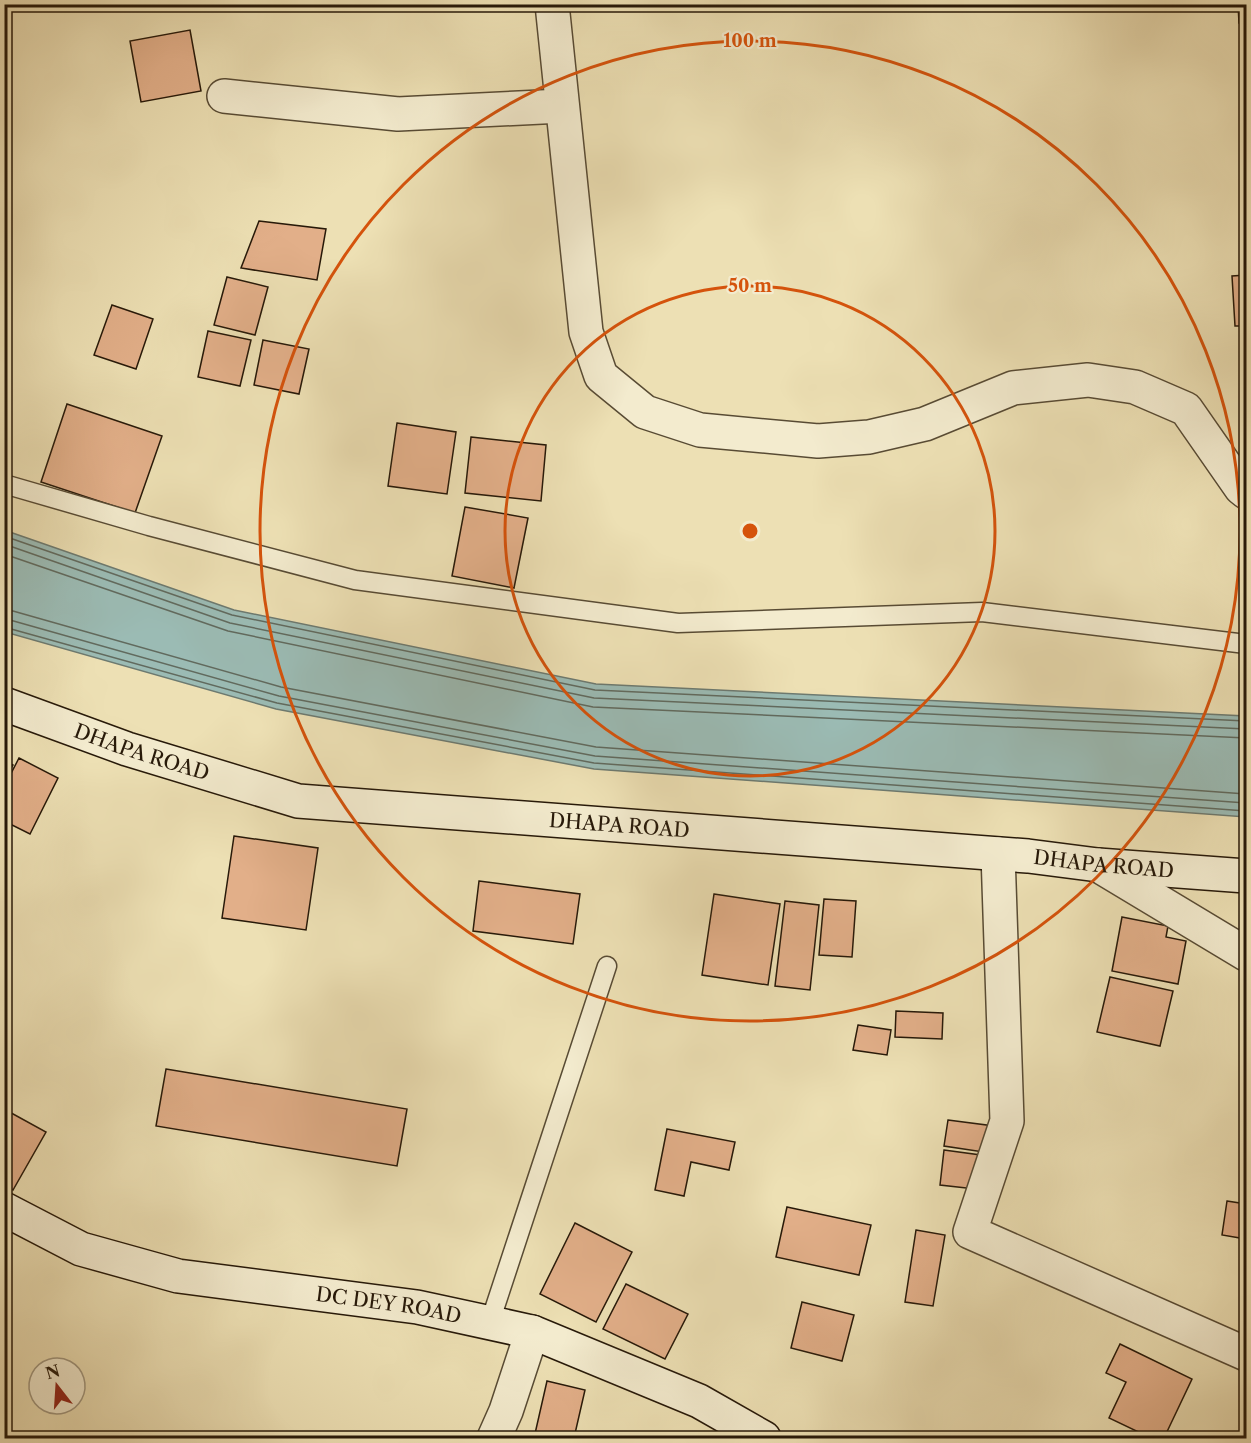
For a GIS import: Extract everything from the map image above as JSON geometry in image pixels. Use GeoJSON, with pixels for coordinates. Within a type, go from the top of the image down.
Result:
{"type":"FeatureCollection","features":[{"type":"Feature","properties":{"kind":"street"},"geometry":{"type":"LineString","coordinates":[[552,4],[586,332],[601,376],[645,412],[700,430],[818,441],[869,437],[925,424],[1013,388],[1088,380],[1135,387],[1186,409],[1246,492]]}},
{"type":"Feature","properties":{"kind":"street"},"geometry":{"type":"LineString","coordinates":[[224,96],[398,114],[562,106]]}},
{"type":"Feature","properties":{"kind":"street","name":"DHAPA ROAD"},"geometry":{"type":"LineString","coordinates":[[4,704],[127,749],[298,801],[998,854],[1098,865],[1246,876]]}},
{"type":"Feature","properties":{"kind":"street"},"geometry":{"type":"LineString","coordinates":[[998,854],[1007,1121],[970,1232],[1246,1354]]}},
{"type":"Feature","properties":{"kind":"street"},"geometry":{"type":"LineString","coordinates":[[1098,865],[1246,954]]}},
{"type":"Feature","properties":{"kind":"street","name":"DC DEY ROAD"},"geometry":{"type":"LineString","coordinates":[[4,1209],[81,1249],[178,1276],[417,1307],[532,1332],[699,1401],[764,1438]]}},
{"type":"Feature","properties":{"kind":"street"},"geometry":{"type":"LineString","coordinates":[[494,1438],[506,1412],[532,1332]]}},
{"type":"Feature","properties":{"kind":"lane"},"geometry":{"type":"LineString","coordinates":[[4,484],[149,526],[355,580],[678,623],[982,612],[1246,644]]}},
{"type":"Feature","properties":{"kind":"lane"},"geometry":{"type":"LineString","coordinates":[[490,1322],[608,966]]}},
{"type":"Feature","properties":{"kind":"water"},"geometry":{"type":"Polygon","coordinates":[[[4,530],[234,610],[596,684],[1246,716],[1246,817],[594,769],[276,709],[5,632],[4,530]]]}},
{"type":"Feature","properties":{"kind":"building"},"geometry":{"type":"Polygon","coordinates":[[[1238,4],[1246,4],[1246,23],[1239,23],[1238,4]]]}},
{"type":"Feature","properties":{"kind":"building"},"geometry":{"type":"Polygon","coordinates":[[[190,30],[201,91],[141,102],[130,41],[190,30]]]}},
{"type":"Feature","properties":{"kind":"building"},"geometry":{"type":"Polygon","coordinates":[[[259,221],[326,229],[317,280],[241,268],[259,221]]]}},
{"type":"Feature","properties":{"kind":"building"},"geometry":{"type":"Polygon","coordinates":[[[1246,275],[1246,326],[1235,326],[1232,276],[1246,275]]]}},
{"type":"Feature","properties":{"kind":"building"},"geometry":{"type":"Polygon","coordinates":[[[227,277],[268,287],[255,335],[214,325],[227,277]]]}},
{"type":"Feature","properties":{"kind":"building"},"geometry":{"type":"Polygon","coordinates":[[[112,305],[153,319],[136,369],[94,355],[112,305]]]}},
{"type":"Feature","properties":{"kind":"building"},"geometry":{"type":"Polygon","coordinates":[[[208,331],[251,340],[240,386],[198,377],[208,331]]]}},
{"type":"Feature","properties":{"kind":"building"},"geometry":{"type":"Polygon","coordinates":[[[263,340],[309,349],[299,394],[254,385],[263,340]]]}},
{"type":"Feature","properties":{"kind":"building"},"geometry":{"type":"Polygon","coordinates":[[[67,404],[162,436],[135,513],[41,482],[67,404]]]}},
{"type":"Feature","properties":{"kind":"building"},"geometry":{"type":"Polygon","coordinates":[[[397,423],[456,432],[447,494],[388,486],[397,423]]]}},
{"type":"Feature","properties":{"kind":"building"},"geometry":{"type":"Polygon","coordinates":[[[471,437],[546,445],[541,501],[465,493],[471,437]]]}},
{"type":"Feature","properties":{"kind":"building"},"geometry":{"type":"Polygon","coordinates":[[[465,507],[528,518],[514,588],[452,576],[465,507]]]}},
{"type":"Feature","properties":{"kind":"building"},"geometry":{"type":"Polygon","coordinates":[[[19,758],[58,778],[30,834],[4,821],[4,787],[19,758]]]}},
{"type":"Feature","properties":{"kind":"building"},"geometry":{"type":"Polygon","coordinates":[[[4,760],[13,765],[4,779],[4,760]]]}},
{"type":"Feature","properties":{"kind":"building"},"geometry":{"type":"Polygon","coordinates":[[[234,836],[318,848],[306,930],[222,918],[234,836]]]}},
{"type":"Feature","properties":{"kind":"building"},"geometry":{"type":"Polygon","coordinates":[[[479,881],[580,894],[573,944],[473,931],[479,881]]]}},
{"type":"Feature","properties":{"kind":"building"},"geometry":{"type":"Polygon","coordinates":[[[714,894],[780,904],[768,985],[702,975],[714,894]]]}},
{"type":"Feature","properties":{"kind":"building"},"geometry":{"type":"Polygon","coordinates":[[[824,899],[856,901],[852,957],[819,955],[824,899]]]}},
{"type":"Feature","properties":{"kind":"building"},"geometry":{"type":"Polygon","coordinates":[[[785,901],[819,905],[810,990],[775,986],[785,901]]]}},
{"type":"Feature","properties":{"kind":"building"},"geometry":{"type":"Polygon","coordinates":[[[1122,917],[1168,926],[1166,937],[1186,941],[1178,984],[1112,971],[1122,917]]]}},
{"type":"Feature","properties":{"kind":"building"},"geometry":{"type":"Polygon","coordinates":[[[1110,977],[1173,991],[1160,1046],[1097,1032],[1110,977]]]}},
{"type":"Feature","properties":{"kind":"building"},"geometry":{"type":"Polygon","coordinates":[[[896,1011],[943,1013],[942,1039],[895,1037],[896,1011]]]}},
{"type":"Feature","properties":{"kind":"building"},"geometry":{"type":"Polygon","coordinates":[[[858,1025],[891,1030],[887,1055],[853,1050],[858,1025]]]}},
{"type":"Feature","properties":{"kind":"building"},"geometry":{"type":"Polygon","coordinates":[[[166,1069],[407,1109],[397,1166],[156,1126],[166,1069]]]}},
{"type":"Feature","properties":{"kind":"building"},"geometry":{"type":"Polygon","coordinates":[[[4,1109],[46,1132],[13,1190],[4,1185],[4,1109]]]}},
{"type":"Feature","properties":{"kind":"building"},"geometry":{"type":"Polygon","coordinates":[[[948,1120],[994,1126],[990,1153],[944,1146],[948,1120]]]}},
{"type":"Feature","properties":{"kind":"building"},"geometry":{"type":"Polygon","coordinates":[[[667,1129],[735,1142],[729,1170],[691,1162],[684,1196],[655,1190],[667,1129]]]}},
{"type":"Feature","properties":{"kind":"building"},"geometry":{"type":"Polygon","coordinates":[[[944,1150],[988,1156],[984,1190],[940,1185],[944,1150]]]}},
{"type":"Feature","properties":{"kind":"building"},"geometry":{"type":"Polygon","coordinates":[[[1227,1201],[1246,1204],[1246,1239],[1222,1235],[1227,1201]]]}},
{"type":"Feature","properties":{"kind":"building"},"geometry":{"type":"Polygon","coordinates":[[[787,1207],[871,1225],[859,1275],[776,1257],[787,1207]]]}},
{"type":"Feature","properties":{"kind":"building"},"geometry":{"type":"Polygon","coordinates":[[[575,1223],[632,1252],[596,1322],[540,1294],[575,1223]]]}},
{"type":"Feature","properties":{"kind":"building"},"geometry":{"type":"Polygon","coordinates":[[[916,1230],[945,1235],[933,1306],[905,1302],[916,1230]]]}},
{"type":"Feature","properties":{"kind":"building"},"geometry":{"type":"Polygon","coordinates":[[[626,1284],[688,1314],[665,1359],[603,1329],[626,1284]]]}},
{"type":"Feature","properties":{"kind":"building"},"geometry":{"type":"Polygon","coordinates":[[[802,1302],[854,1315],[842,1361],[791,1348],[802,1302]]]}},
{"type":"Feature","properties":{"kind":"building"},"geometry":{"type":"Polygon","coordinates":[[[1120,1344],[1192,1379],[1164,1438],[1151,1438],[1109,1418],[1126,1382],[1106,1373],[1120,1344]]]}},
{"type":"Feature","properties":{"kind":"building"},"geometry":{"type":"Polygon","coordinates":[[[547,1381],[585,1390],[574,1438],[534,1438],[547,1381]]]}}]}
